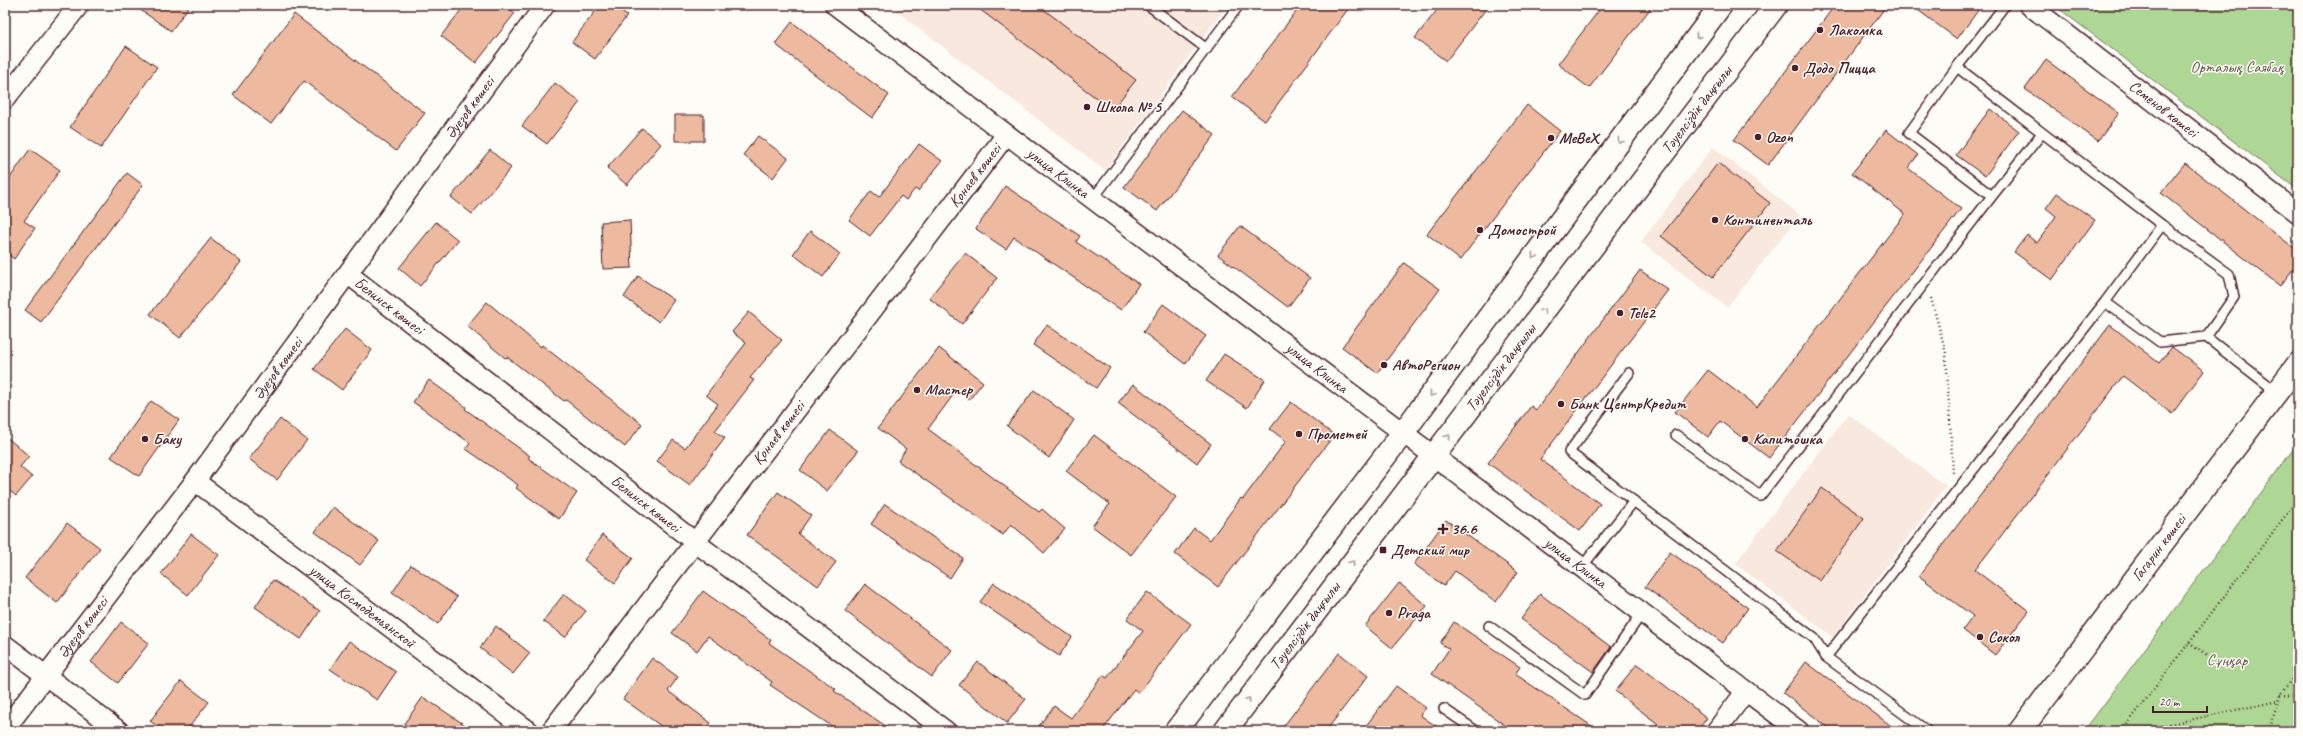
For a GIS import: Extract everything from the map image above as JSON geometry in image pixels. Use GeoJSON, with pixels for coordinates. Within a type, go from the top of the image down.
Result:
{"type":"FeatureCollection","features":[{"type":"Feature","properties":{"kind":"street"},"geometry":{"type":"LineString","coordinates":[[5,99],[79,5]]}},
{"type":"Feature","properties":{"kind":"street","name":"Әуезов көшесі"},"geometry":{"type":"LineString","coordinates":[[5,729],[195,481],[545,5]]}},
{"type":"Feature","properties":{"kind":"street","name":"улица Клинка"},"geometry":{"type":"LineString","coordinates":[[835,5],[1402,434],[1799,731]]}},
{"type":"Feature","properties":{"kind":"street"},"geometry":{"type":"LineString","coordinates":[[1176,731],[1402,434],[1721,5]]}},
{"type":"Feature","properties":{"kind":"street","name":"Тәуелсіздік даңғылы"},"geometry":{"type":"LineString","coordinates":[[1225,731],[1776,5]]}},
{"type":"Feature","properties":{"kind":"street","name":"Семенов көшесі"},"geometry":{"type":"LineString","coordinates":[[2029,5],[2298,213]]}},
{"type":"Feature","properties":{"kind":"street","name":"Қонаев көшесі"},"geometry":{"type":"LineString","coordinates":[[552,731],[1006,135]]}},
{"type":"Feature","properties":{"kind":"street","name":"Белинск көшесі"},"geometry":{"type":"LineString","coordinates":[[348,274],[695,542],[946,731]]}},
{"type":"Feature","properties":{"kind":"street","name":"Гагарин көшесі"},"geometry":{"type":"LineString","coordinates":[[2020,731],[2283,397],[2298,364]]}},
{"type":"Feature","properties":{"kind":"street","name":"улица Космодемьянской"},"geometry":{"type":"LineString","coordinates":[[195,481],[529,731]]}},
{"type":"Feature","properties":{"kind":"street"},"geometry":{"type":"LineString","coordinates":[[5,645],[119,731]]}},
{"type":"Feature","properties":{"kind":"street"},"geometry":{"type":"LineString","coordinates":[[1716,731],[1746,692]]}},
{"type":"Feature","properties":{"kind":"lane"},"geometry":{"type":"LineString","coordinates":[[1148,5],[1206,48]]}},
{"type":"Feature","properties":{"kind":"lane"},"geometry":{"type":"LineString","coordinates":[[1092,200],[1239,5]]}},
{"type":"Feature","properties":{"kind":"lane"},"geometry":{"type":"LineString","coordinates":[[1992,196],[1909,133],[2005,5]]}},
{"type":"Feature","properties":{"kind":"lane"},"geometry":{"type":"LineString","coordinates":[[1957,67],[2162,225],[2229,274],[2234,297],[2206,337]]}},
{"type":"Feature","properties":{"kind":"lane"},"geometry":{"type":"LineString","coordinates":[[1676,435],[1760,496],[2042,133]]}},
{"type":"Feature","properties":{"kind":"lane"},"geometry":{"type":"LineString","coordinates":[[1826,657],[2105,302],[2162,225]]}},
{"type":"Feature","properties":{"kind":"lane"},"geometry":{"type":"LineString","coordinates":[[2105,302],[2160,342],[2206,337],[2283,397]]}},
{"type":"Feature","properties":{"kind":"lane"},"geometry":{"type":"LineString","coordinates":[[1629,374],[1569,452],[1814,638],[1826,657],[1927,731]]}},
{"type":"Feature","properties":{"kind":"lane"},"geometry":{"type":"LineString","coordinates":[[1581,568],[1634,501]]}},
{"type":"Feature","properties":{"kind":"lane"},"geometry":{"type":"LineString","coordinates":[[1489,626],[1585,695],[1642,613]]}},
{"type":"Feature","properties":{"kind":"lane"},"geometry":{"type":"LineString","coordinates":[[1444,709],[1476,731]]}},
{"type":"Feature","properties":{"kind":"path"},"geometry":{"type":"LineString","coordinates":[[1926,282],[1946,353],[1955,493]]}},
{"type":"Feature","properties":{"kind":"path"},"geometry":{"type":"LineString","coordinates":[[2283,397],[2298,413]]}},
{"type":"Feature","properties":{"kind":"path"},"geometry":{"type":"LineString","coordinates":[[2122,731],[2298,499]]}},
{"type":"Feature","properties":{"kind":"path"},"geometry":{"type":"LineString","coordinates":[[2189,642],[2207,655]]}},
{"type":"Feature","properties":{"kind":"path"},"geometry":{"type":"LineString","coordinates":[[2269,731],[2280,695],[2298,671]]}},
{"type":"Feature","properties":{"kind":"path"},"geometry":{"type":"LineString","coordinates":[[2280,695],[2298,696]]}},
{"type":"Feature","properties":{"kind":"path"},"geometry":{"type":"LineString","coordinates":[[2138,731],[2278,701]]}},
{"type":"Feature","properties":{"kind":"shaded area","name":"Школа № 5"},"geometry":{"type":"Polygon","coordinates":[[[900,5],[1227,5],[1105,170],[896,11],[900,5]]]}},
{"type":"Feature","properties":{"kind":"shaded area"},"geometry":{"type":"Polygon","coordinates":[[[1713,147],[1800,215],[1727,307],[1641,242],[1713,147]]]}},
{"type":"Feature","properties":{"kind":"shaded area"},"geometry":{"type":"Polygon","coordinates":[[[1848,414],[1946,486],[1833,637],[1735,564],[1848,414]]]}},
{"type":"Feature","properties":{"kind":"green space","name":"Орталық Саябақ"},"geometry":{"type":"Polygon","coordinates":[[[2054,5],[2298,5],[2298,190],[2054,5]]]}},
{"type":"Feature","properties":{"kind":"green space","name":"Сұңқар"},"geometry":{"type":"Polygon","coordinates":[[[2298,443],[2298,731],[2084,731],[2298,443]]]}},
{"type":"Feature","properties":{"kind":"building"},"geometry":{"type":"Polygon","coordinates":[[[133,5],[190,5],[171,31],[133,5]]]}},
{"type":"Feature","properties":{"kind":"building"},"geometry":{"type":"Polygon","coordinates":[[[465,5],[504,5],[515,13],[476,63],[441,36],[465,5]]]}},
{"type":"Feature","properties":{"kind":"building"},"geometry":{"type":"Polygon","coordinates":[[[600,5],[612,5],[627,16],[595,59],[572,42],[600,5]]]}},
{"type":"Feature","properties":{"kind":"building"},"geometry":{"type":"Polygon","coordinates":[[[974,5],[1038,5],[1136,80],[1112,110],[974,5]]]}},
{"type":"Feature","properties":{"kind":"building"},"geometry":{"type":"Polygon","coordinates":[[[1301,5],[1351,5],[1265,121],[1232,97],[1301,5]]]}},
{"type":"Feature","properties":{"kind":"building"},"geometry":{"type":"Polygon","coordinates":[[[1441,5],[1489,5],[1446,61],[1415,38],[1441,5]]]}},
{"type":"Feature","properties":{"kind":"building"},"geometry":{"type":"Polygon","coordinates":[[[1603,5],[1653,5],[1589,88],[1558,64],[1603,5]]]}},
{"type":"Feature","properties":{"kind":"building"},"geometry":{"type":"Polygon","coordinates":[[[1835,5],[1887,5],[1768,165],[1734,140],[1835,5]]]}},
{"type":"Feature","properties":{"kind":"building"},"geometry":{"type":"Polygon","coordinates":[[[1911,5],[1982,5],[1957,39],[1911,5]]]}},
{"type":"Feature","properties":{"kind":"building"},"geometry":{"type":"Polygon","coordinates":[[[294,14],[425,113],[396,151],[304,81],[271,124],[233,95],[294,14]]]}},
{"type":"Feature","properties":{"kind":"building"},"geometry":{"type":"Polygon","coordinates":[[[792,22],[889,95],[872,118],[775,44],[792,22]]]}},
{"type":"Feature","properties":{"kind":"building"},"geometry":{"type":"Polygon","coordinates":[[[126,46],[157,67],[101,148],[70,127],[126,46]]]}},
{"type":"Feature","properties":{"kind":"building"},"geometry":{"type":"Polygon","coordinates":[[[2046,60],[2119,113],[2098,141],[2025,89],[2046,60]]]}},
{"type":"Feature","properties":{"kind":"building"},"geometry":{"type":"Polygon","coordinates":[[[555,83],[580,102],[547,144],[522,126],[555,83]]]}},
{"type":"Feature","properties":{"kind":"building"},"geometry":{"type":"Polygon","coordinates":[[[1527,105],[1560,131],[1460,260],[1427,234],[1527,105]]]}},
{"type":"Feature","properties":{"kind":"building"},"geometry":{"type":"Polygon","coordinates":[[[1990,109],[2019,131],[1985,176],[1956,155],[1990,109]]]}},
{"type":"Feature","properties":{"kind":"building"},"geometry":{"type":"Polygon","coordinates":[[[1182,110],[1215,135],[1157,211],[1124,187],[1182,110]]]}},
{"type":"Feature","properties":{"kind":"building"},"geometry":{"type":"Polygon","coordinates":[[[675,115],[704,115],[704,141],[675,141],[675,115]]]}},
{"type":"Feature","properties":{"kind":"building"},"geometry":{"type":"Polygon","coordinates":[[[642,128],[661,144],[627,185],[607,168],[642,128]]]}},
{"type":"Feature","properties":{"kind":"building"},"geometry":{"type":"Polygon","coordinates":[[[1886,130],[1918,155],[1908,168],[1961,209],[1769,458],[1720,421],[1708,437],[1675,412],[1708,370],[1757,407],[1905,214],[1852,173],[1886,130]]]}},
{"type":"Feature","properties":{"kind":"building"},"geometry":{"type":"Polygon","coordinates":[[[758,136],[788,158],[773,178],[743,155],[758,136]]]}},
{"type":"Feature","properties":{"kind":"building"},"geometry":{"type":"Polygon","coordinates":[[[919,144],[942,161],[918,191],[915,189],[906,200],[901,196],[870,236],[849,220],[871,191],[879,197],[919,144]]]}},
{"type":"Feature","properties":{"kind":"building"},"geometry":{"type":"Polygon","coordinates":[[[30,149],[60,170],[24,221],[35,228],[14,259],[5,252],[5,185],[30,149]]]}},
{"type":"Feature","properties":{"kind":"building"},"geometry":{"type":"Polygon","coordinates":[[[490,150],[511,168],[472,214],[451,197],[490,150]]]}},
{"type":"Feature","properties":{"kind":"building","name":"Континенталь"},"geometry":{"type":"Polygon","coordinates":[[[1718,163],[1770,203],[1713,277],[1661,236],[1718,163]]]}},
{"type":"Feature","properties":{"kind":"building"},"geometry":{"type":"Polygon","coordinates":[[[2185,163],[2298,251],[2298,263],[2280,286],[2161,193],[2185,163]]]}},
{"type":"Feature","properties":{"kind":"building"},"geometry":{"type":"Polygon","coordinates":[[[127,173],[143,185],[41,322],[25,310],[127,173]]]}},
{"type":"Feature","properties":{"kind":"building"},"geometry":{"type":"Polygon","coordinates":[[[1005,186],[1080,236],[1076,242],[1139,284],[1121,310],[1014,237],[1006,249],[976,229],[1005,186]]]}},
{"type":"Feature","properties":{"kind":"building"},"geometry":{"type":"Polygon","coordinates":[[[2057,193],[2095,220],[2052,280],[2014,252],[2027,235],[2037,243],[2056,216],[2046,208],[2057,193]]]}},
{"type":"Feature","properties":{"kind":"building"},"geometry":{"type":"Polygon","coordinates":[[[630,220],[632,268],[603,269],[601,222],[630,220]]]}},
{"type":"Feature","properties":{"kind":"building"},"geometry":{"type":"Polygon","coordinates":[[[436,222],[458,240],[420,286],[399,268],[436,222]]]}},
{"type":"Feature","properties":{"kind":"building"},"geometry":{"type":"Polygon","coordinates":[[[1240,226],[1310,278],[1288,307],[1218,255],[1240,226]]]}},
{"type":"Feature","properties":{"kind":"building"},"geometry":{"type":"Polygon","coordinates":[[[810,231],[840,254],[823,277],[793,254],[810,231]]]}},
{"type":"Feature","properties":{"kind":"building"},"geometry":{"type":"Polygon","coordinates":[[[211,238],[241,262],[180,338],[150,314],[211,238]]]}},
{"type":"Feature","properties":{"kind":"building"},"geometry":{"type":"Polygon","coordinates":[[[965,253],[997,278],[962,324],[929,298],[965,253]]]}},
{"type":"Feature","properties":{"kind":"building"},"geometry":{"type":"Polygon","coordinates":[[[1404,263],[1440,289],[1377,373],[1342,347],[1404,263]]]}},
{"type":"Feature","properties":{"kind":"building"},"geometry":{"type":"Polygon","coordinates":[[[1640,270],[1668,290],[1540,459],[1600,504],[1580,531],[1488,463],[1531,406],[1536,410],[1640,270]]]}},
{"type":"Feature","properties":{"kind":"building"},"geometry":{"type":"Polygon","coordinates":[[[638,276],[674,300],[659,322],[624,297],[638,276]]]}},
{"type":"Feature","properties":{"kind":"building"},"geometry":{"type":"Polygon","coordinates":[[[487,302],[541,347],[542,345],[642,424],[625,447],[566,400],[564,401],[507,357],[505,358],[467,326],[487,302]]]}},
{"type":"Feature","properties":{"kind":"building"},"geometry":{"type":"Polygon","coordinates":[[[1163,304],[1206,336],[1185,364],[1143,332],[1163,304]]]}},
{"type":"Feature","properties":{"kind":"building"},"geometry":{"type":"Polygon","coordinates":[[[749,312],[782,340],[750,378],[754,380],[715,431],[725,438],[690,485],[657,461],[673,440],[685,448],[718,404],[706,395],[746,343],[732,332],[749,312]]]}},
{"type":"Feature","properties":{"kind":"building"},"geometry":{"type":"Polygon","coordinates":[[[1047,325],[1110,368],[1096,388],[1033,345],[1047,325]]]}},
{"type":"Feature","properties":{"kind":"building"},"geometry":{"type":"Polygon","coordinates":[[[2110,325],[2159,363],[2172,347],[2204,371],[2172,414],[2123,376],[1975,570],[2029,611],[1995,655],[1963,630],[1973,616],[1919,576],[2110,325]]]}},
{"type":"Feature","properties":{"kind":"building"},"geometry":{"type":"Polygon","coordinates":[[[345,329],[372,350],[342,390],[314,369],[345,329]]]}},
{"type":"Feature","properties":{"kind":"building"},"geometry":{"type":"Polygon","coordinates":[[[939,348],[983,382],[969,400],[957,390],[928,429],[1039,512],[1042,509],[1065,529],[1044,553],[1011,524],[1003,535],[898,461],[906,449],[878,428],[939,348]]]}},
{"type":"Feature","properties":{"kind":"building"},"geometry":{"type":"Polygon","coordinates":[[[1224,354],[1265,380],[1247,408],[1206,381],[1224,354]]]}},
{"type":"Feature","properties":{"kind":"building"},"geometry":{"type":"Polygon","coordinates":[[[429,380],[466,407],[465,409],[530,456],[528,458],[577,493],[559,519],[516,488],[518,485],[466,449],[470,443],[413,402],[429,380]]]}},
{"type":"Feature","properties":{"kind":"building"},"geometry":{"type":"Polygon","coordinates":[[[1133,384],[1211,444],[1197,463],[1118,403],[1133,384]]]}},
{"type":"Feature","properties":{"kind":"building"},"geometry":{"type":"Polygon","coordinates":[[[1034,390],[1074,420],[1049,458],[1007,426],[1034,390]]]}},
{"type":"Feature","properties":{"kind":"building","name":"Баку"},"geometry":{"type":"Polygon","coordinates":[[[151,401],[179,420],[139,476],[111,457],[151,401]]]}},
{"type":"Feature","properties":{"kind":"building"},"geometry":{"type":"Polygon","coordinates":[[[1291,402],[1334,435],[1218,587],[1175,554],[1194,528],[1210,540],[1241,498],[1243,499],[1286,441],[1270,429],[1291,402]]]}},
{"type":"Feature","properties":{"kind":"building"},"geometry":{"type":"Polygon","coordinates":[[[280,419],[307,440],[277,480],[249,459],[280,419]]]}},
{"type":"Feature","properties":{"kind":"building"},"geometry":{"type":"Polygon","coordinates":[[[830,430],[858,451],[827,491],[800,470],[830,430]]]}},
{"type":"Feature","properties":{"kind":"building"},"geometry":{"type":"Polygon","coordinates":[[[1094,435],[1176,497],[1131,555],[1092,526],[1110,504],[1066,471],[1094,435]]]}},
{"type":"Feature","properties":{"kind":"building"},"geometry":{"type":"Polygon","coordinates":[[[5,436],[29,456],[20,467],[32,477],[16,496],[5,487],[5,436]]]}},
{"type":"Feature","properties":{"kind":"building"},"geometry":{"type":"Polygon","coordinates":[[[1822,488],[1864,518],[1820,581],[1777,551],[1822,488]]]}},
{"type":"Feature","properties":{"kind":"building"},"geometry":{"type":"Polygon","coordinates":[[[778,492],[811,515],[798,534],[836,562],[818,586],[747,535],[778,492]]]}},
{"type":"Feature","properties":{"kind":"building"},"geometry":{"type":"Polygon","coordinates":[[[885,504],[963,558],[950,578],[871,524],[885,504]]]}},
{"type":"Feature","properties":{"kind":"building"},"geometry":{"type":"Polygon","coordinates":[[[333,507],[379,541],[360,565],[315,532],[333,507]]]}},
{"type":"Feature","properties":{"kind":"building"},"geometry":{"type":"Polygon","coordinates":[[[1446,520],[1518,572],[1496,602],[1455,571],[1444,586],[1414,564],[1446,520]]]}},
{"type":"Feature","properties":{"kind":"building"},"geometry":{"type":"Polygon","coordinates":[[[67,523],[100,548],[57,603],[25,578],[67,523]]]}},
{"type":"Feature","properties":{"kind":"building"},"geometry":{"type":"Polygon","coordinates":[[[191,534],[219,555],[188,595],[161,574],[191,534]]]}},
{"type":"Feature","properties":{"kind":"building"},"geometry":{"type":"Polygon","coordinates":[[[602,535],[633,558],[615,583],[584,560],[602,535]]]}},
{"type":"Feature","properties":{"kind":"building"},"geometry":{"type":"Polygon","coordinates":[[[1670,552],[1748,608],[1723,643],[1645,587],[1670,552]]]}},
{"type":"Feature","properties":{"kind":"building"},"geometry":{"type":"Polygon","coordinates":[[[411,565],[457,597],[438,624],[392,593],[411,565]]]}},
{"type":"Feature","properties":{"kind":"building"},"geometry":{"type":"Polygon","coordinates":[[[273,580],[320,611],[301,639],[255,607],[273,580]]]}},
{"type":"Feature","properties":{"kind":"building"},"geometry":{"type":"Polygon","coordinates":[[[994,583],[1072,637],[1059,656],[980,602],[994,583]]]}},
{"type":"Feature","properties":{"kind":"building"},"geometry":{"type":"Polygon","coordinates":[[[1399,583],[1427,606],[1392,648],[1365,626],[1399,583]]]}},
{"type":"Feature","properties":{"kind":"building"},"geometry":{"type":"Polygon","coordinates":[[[865,584],[952,650],[932,677],[845,611],[865,584]]]}},
{"type":"Feature","properties":{"kind":"building"},"geometry":{"type":"Polygon","coordinates":[[[703,591],[771,640],[769,643],[836,689],[834,691],[893,731],[839,731],[770,685],[772,682],[708,636],[697,651],[672,633],[703,591]]]}},
{"type":"Feature","properties":{"kind":"building"},"geometry":{"type":"Polygon","coordinates":[[[1147,592],[1191,624],[1139,693],[1134,689],[1102,731],[1035,731],[1054,706],[1071,718],[1103,675],[1107,678],[1143,631],[1127,619],[1147,592]]]}},
{"type":"Feature","properties":{"kind":"building"},"geometry":{"type":"Polygon","coordinates":[[[564,594],[586,611],[565,637],[543,621],[564,594]]]}},
{"type":"Feature","properties":{"kind":"building"},"geometry":{"type":"Polygon","coordinates":[[[1540,594],[1611,647],[1593,672],[1521,619],[1540,594]]]}},
{"type":"Feature","properties":{"kind":"building"},"geometry":{"type":"Polygon","coordinates":[[[121,622],[149,643],[118,683],[91,662],[121,622]]]}},
{"type":"Feature","properties":{"kind":"building"},"geometry":{"type":"Polygon","coordinates":[[[1454,622],[1520,667],[1515,674],[1599,731],[1502,731],[1506,726],[1432,674],[1449,649],[1440,643],[1454,622]]]}},
{"type":"Feature","properties":{"kind":"building"},"geometry":{"type":"Polygon","coordinates":[[[496,626],[530,653],[513,674],[480,648],[496,626]]]}},
{"type":"Feature","properties":{"kind":"building"},"geometry":{"type":"Polygon","coordinates":[[[349,641],[396,672],[377,700],[330,669],[349,641]]]}},
{"type":"Feature","properties":{"kind":"building"},"geometry":{"type":"Polygon","coordinates":[[[1339,653],[1368,676],[1326,731],[1280,731],[1339,653]]]}},
{"type":"Feature","properties":{"kind":"building"},"geometry":{"type":"Polygon","coordinates":[[[652,658],[678,677],[668,691],[711,723],[705,731],[668,731],[623,699],[652,658]]]}},
{"type":"Feature","properties":{"kind":"building"},"geometry":{"type":"Polygon","coordinates":[[[978,662],[1026,699],[1007,723],[959,685],[978,662]]]}},
{"type":"Feature","properties":{"kind":"building"},"geometry":{"type":"Polygon","coordinates":[[[1806,662],[1898,731],[1833,731],[1783,693],[1806,662]]]}},
{"type":"Feature","properties":{"kind":"building"},"geometry":{"type":"Polygon","coordinates":[[[1637,664],[1707,718],[1697,731],[1653,731],[1658,724],[1615,691],[1637,664]]]}},
{"type":"Feature","properties":{"kind":"building"},"geometry":{"type":"Polygon","coordinates":[[[181,681],[209,702],[186,731],[164,731],[150,721],[181,681]]]}},
{"type":"Feature","properties":{"kind":"building"},"geometry":{"type":"Polygon","coordinates":[[[1396,686],[1426,708],[1420,715],[1443,731],[1362,731],[1396,686]]]}},
{"type":"Feature","properties":{"kind":"building"},"geometry":{"type":"Polygon","coordinates":[[[423,697],[474,731],[414,731],[404,724],[423,697]]]}},
{"type":"Feature","properties":{"kind":"place","name":"Лакомка"},"geometry":{"type":"Point","coordinates":[1820,30]}},
{"type":"Feature","properties":{"kind":"place","name":"Додо Пицца"},"geometry":{"type":"Point","coordinates":[1795,68]}},
{"type":"Feature","properties":{"kind":"place","name":"Школа № 5"},"geometry":{"type":"Point","coordinates":[1087,107]}},
{"type":"Feature","properties":{"kind":"place","name":"Ozon"},"geometry":{"type":"Point","coordinates":[1758,137]}},
{"type":"Feature","properties":{"kind":"place","name":"MeBeX"},"geometry":{"type":"Point","coordinates":[1551,138]}},
{"type":"Feature","properties":{"kind":"place","name":"Континенталь"},"geometry":{"type":"Point","coordinates":[1715,220]}},
{"type":"Feature","properties":{"kind":"place","name":"Домострой"},"geometry":{"type":"Point","coordinates":[1480,230]}},
{"type":"Feature","properties":{"kind":"place","name":"Tele2"},"geometry":{"type":"Point","coordinates":[1620,313]}},
{"type":"Feature","properties":{"kind":"place","name":"АвтоРегион"},"geometry":{"type":"Point","coordinates":[1384,365]}},
{"type":"Feature","properties":{"kind":"place","name":"Мастер"},"geometry":{"type":"Point","coordinates":[917,390]}},
{"type":"Feature","properties":{"kind":"place","name":"Банк ЦентрКредит"},"geometry":{"type":"Point","coordinates":[1561,404]}},
{"type":"Feature","properties":{"kind":"place","name":"Прометей"},"geometry":{"type":"Point","coordinates":[1299,434]}},
{"type":"Feature","properties":{"kind":"place","name":"Баку"},"geometry":{"type":"Point","coordinates":[145,439]}},
{"type":"Feature","properties":{"kind":"place","name":"Капитошка"},"geometry":{"type":"Point","coordinates":[1745,439]}},
{"type":"Feature","properties":{"kind":"place","name":"36.6"},"geometry":{"type":"Point","coordinates":[1443,529]}},
{"type":"Feature","properties":{"kind":"place","name":"Детский мир"},"geometry":{"type":"Point","coordinates":[1383,550]}},
{"type":"Feature","properties":{"kind":"place","name":"Praga"},"geometry":{"type":"Point","coordinates":[1389,613]}},
{"type":"Feature","properties":{"kind":"place","name":"Сокол"},"geometry":{"type":"Point","coordinates":[1980,637]}}]}
